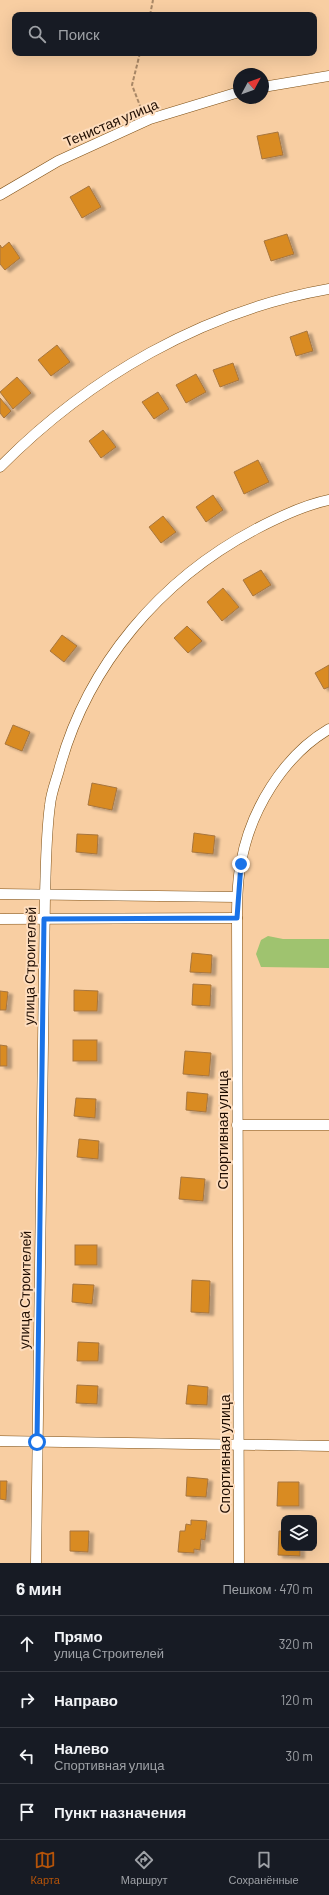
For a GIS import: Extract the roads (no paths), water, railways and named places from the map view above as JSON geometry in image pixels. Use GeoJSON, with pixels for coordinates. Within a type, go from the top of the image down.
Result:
{"type":"FeatureCollection","features":[{"type":"Feature","properties":{"kind":"street"},"geometry":{"type":"LineString","coordinates":[[269,86],[329,76]]}},
{"type":"Feature","properties":{"kind":"street","name":"Тенистая улица"},"geometry":{"type":"LineString","coordinates":[[0,194],[58,161],[145,121],[233,94]]}},
{"type":"Feature","properties":{"kind":"street"},"geometry":{"type":"LineString","coordinates":[[0,467],[47,423],[89,390],[127,365],[158,348],[240,312],[276,301],[329,289]]}},
{"type":"Feature","properties":{"kind":"street","name":"улица Строителей"},"geometry":{"type":"LineString","coordinates":[[36,1563],[44,919],[50,804],[65,747],[87,696],[115,650],[149,609],[187,573],[225,546],[276,518],[329,500]]}},
{"type":"Feature","properties":{"kind":"street","name":"Спортивная улица"},"geometry":{"type":"LineString","coordinates":[[239,1563],[237,897],[241,864],[248,834],[266,794],[292,759],[329,728]]}},
{"type":"Feature","properties":{"kind":"street"},"geometry":{"type":"LineString","coordinates":[[0,894],[237,897]]}},
{"type":"Feature","properties":{"kind":"street"},"geometry":{"type":"LineString","coordinates":[[0,919],[237,918]]}},
{"type":"Feature","properties":{"kind":"street"},"geometry":{"type":"LineString","coordinates":[[237,1125],[329,1125]]}},
{"type":"Feature","properties":{"kind":"street"},"geometry":{"type":"LineString","coordinates":[[0,1441],[329,1446]]}}]}
